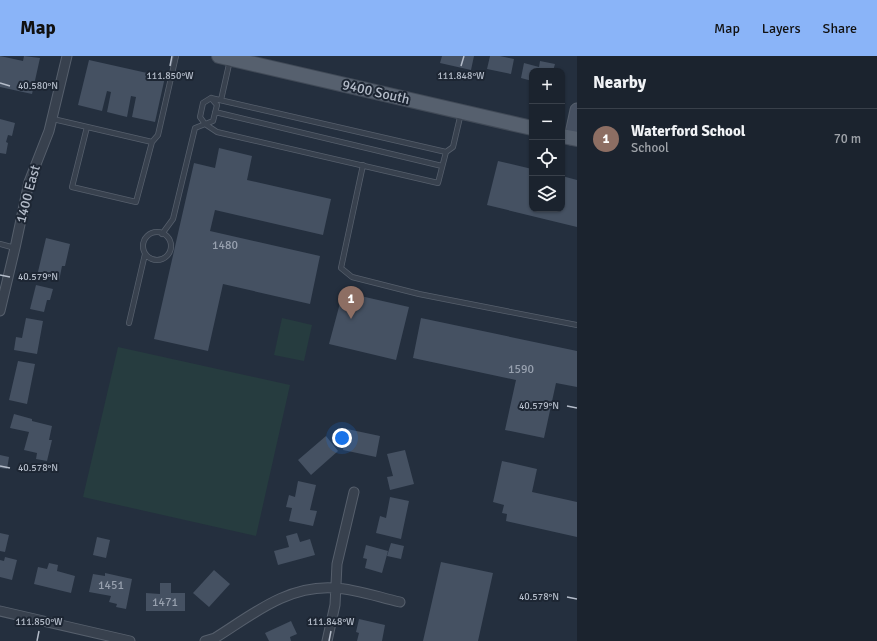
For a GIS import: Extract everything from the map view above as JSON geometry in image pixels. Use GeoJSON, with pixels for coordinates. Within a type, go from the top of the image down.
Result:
{"type":"FeatureCollection","features":[{"type":"Feature","properties":{"kind":"main road","name":"9400 South"},"geometry":{"type":"LineString","coordinates":[[225,57],[529,127]]}},
{"type":"Feature","properties":{"kind":"street","name":"1400 East"},"geometry":{"type":"LineString","coordinates":[[0,311],[29,182],[45,144],[53,118],[67,56]]}},
{"type":"Feature","properties":{"kind":"street"},"geometry":{"type":"LineString","coordinates":[[570,137],[577,110]]}},
{"type":"Feature","properties":{"kind":"street"},"geometry":{"type":"LineString","coordinates":[[326,641],[335,605],[337,564],[354,492]]}},
{"type":"Feature","properties":{"kind":"street"},"geometry":{"type":"LineString","coordinates":[[205,641],[215,638],[284,596],[306,589],[335,588],[400,602]]}},
{"type":"Feature","properties":{"kind":"street"},"geometry":{"type":"LineString","coordinates":[[0,611],[130,641]]}},
{"type":"Feature","properties":{"kind":"lane"},"geometry":{"type":"LineString","coordinates":[[87,126],[72,187],[136,202],[152,142],[158,135],[176,56]]}},
{"type":"Feature","properties":{"kind":"lane"},"geometry":{"type":"LineString","coordinates":[[221,100],[225,57]]}},
{"type":"Feature","properties":{"kind":"lane"},"geometry":{"type":"LineString","coordinates":[[162,234],[173,219],[195,128],[213,120],[216,105],[211,98]]}},
{"type":"Feature","properties":{"kind":"lane"},"geometry":{"type":"LineString","coordinates":[[446,152],[211,98],[203,102],[200,117],[205,124],[217,132],[438,183],[446,152],[453,147],[462,111]]}},
{"type":"Feature","properties":{"kind":"lane"},"geometry":{"type":"LineString","coordinates":[[215,112],[442,166]]}},
{"type":"Feature","properties":{"kind":"lane"},"geometry":{"type":"LineString","coordinates":[[53,118],[152,142]]}},
{"type":"Feature","properties":{"kind":"lane"},"geometry":{"type":"LineString","coordinates":[[364,165],[341,268],[352,277],[419,294],[577,325]]}},
{"type":"Feature","properties":{"kind":"lane"},"geometry":{"type":"LineString","coordinates":[[129,324],[145,254],[143,245],[146,238],[153,233],[162,234],[169,240],[170,244],[168,254],[165,257],[156,260],[145,254]]}},
{"type":"Feature","properties":{"kind":"lane"},"geometry":{"type":"LineString","coordinates":[[0,244],[15,248]]}},
{"type":"Feature","properties":{"kind":"green space"},"geometry":{"type":"Polygon","coordinates":[[[282,318],[312,325],[304,361],[274,355],[282,318]]]}},
{"type":"Feature","properties":{"kind":"green space"},"geometry":{"type":"Polygon","coordinates":[[[118,347],[290,385],[256,536],[83,497],[118,347]]]}},
{"type":"Feature","properties":{"kind":"building"},"geometry":{"type":"Polygon","coordinates":[[[0,56],[23,61],[24,56],[40,58],[32,94],[0,87],[0,56]]]}},
{"type":"Feature","properties":{"kind":"building"},"geometry":{"type":"Polygon","coordinates":[[[442,56],[474,56],[471,70],[440,63],[442,56]]]}},
{"type":"Feature","properties":{"kind":"building"},"geometry":{"type":"Polygon","coordinates":[[[490,56],[500,56],[514,59],[511,74],[487,69],[490,56]]]}},
{"type":"Feature","properties":{"kind":"building"},"geometry":{"type":"Polygon","coordinates":[[[89,60],[165,77],[155,122],[132,117],[136,97],[131,96],[127,117],[107,112],[111,92],[107,91],[102,111],[78,105],[89,60]]]}},
{"type":"Feature","properties":{"kind":"building"},"geometry":{"type":"Polygon","coordinates":[[[540,61],[555,64],[554,68],[529,68],[529,80],[521,78],[524,63],[539,67],[540,61]]]}},
{"type":"Feature","properties":{"kind":"building"},"geometry":{"type":"Polygon","coordinates":[[[0,119],[15,123],[12,136],[8,135],[6,142],[8,143],[6,154],[0,153],[0,119]]]}},
{"type":"Feature","properties":{"kind":"building"},"geometry":{"type":"Polygon","coordinates":[[[219,148],[252,156],[247,180],[331,199],[323,235],[215,210],[210,231],[320,256],[310,304],[223,284],[208,351],[154,339],[194,163],[215,168],[219,148]]]}},
{"type":"Feature","properties":{"kind":"building"},"geometry":{"type":"Polygon","coordinates":[[[498,161],[529,168],[529,212],[565,212],[565,177],[577,180],[577,227],[487,205],[498,161]]]}},
{"type":"Feature","properties":{"kind":"building"},"geometry":{"type":"Polygon","coordinates":[[[46,238],[70,244],[65,266],[62,266],[59,281],[37,276],[46,238]]]}},
{"type":"Feature","properties":{"kind":"building"},"geometry":{"type":"Polygon","coordinates":[[[36,285],[53,289],[50,300],[47,300],[44,312],[30,309],[36,285]]]}},
{"type":"Feature","properties":{"kind":"building"},"geometry":{"type":"Polygon","coordinates":[[[343,292],[409,307],[396,360],[329,344],[343,292]]]}},
{"type":"Feature","properties":{"kind":"building"},"geometry":{"type":"Polygon","coordinates":[[[26,318],[43,321],[37,354],[14,350],[16,337],[22,338],[26,318]]]}},
{"type":"Feature","properties":{"kind":"building"},"geometry":{"type":"Polygon","coordinates":[[[421,318],[577,351],[577,387],[556,383],[544,438],[505,430],[516,380],[413,358],[421,318]]]}},
{"type":"Feature","properties":{"kind":"building"},"geometry":{"type":"Polygon","coordinates":[[[18,361],[35,364],[27,404],[9,400],[18,361]]]}},
{"type":"Feature","properties":{"kind":"building"},"geometry":{"type":"Polygon","coordinates":[[[14,414],[32,419],[32,421],[52,426],[49,440],[52,440],[47,461],[36,459],[37,453],[24,450],[29,432],[10,428],[14,414]]]}},
{"type":"Feature","properties":{"kind":"building"},"geometry":{"type":"Polygon","coordinates":[[[347,429],[380,436],[376,457],[343,450],[347,429]]]}},
{"type":"Feature","properties":{"kind":"building"},"geometry":{"type":"Polygon","coordinates":[[[326,436],[338,451],[311,475],[298,460],[326,436]]]}},
{"type":"Feature","properties":{"kind":"building"},"geometry":{"type":"Polygon","coordinates":[[[405,450],[414,484],[390,490],[387,477],[393,476],[387,454],[405,450]]]}},
{"type":"Feature","properties":{"kind":"building"},"geometry":{"type":"Polygon","coordinates":[[[0,455],[9,457],[7,469],[0,468],[0,455]]]}},
{"type":"Feature","properties":{"kind":"building"},"geometry":{"type":"Polygon","coordinates":[[[502,461],[537,469],[532,492],[577,502],[577,537],[506,521],[507,514],[502,513],[504,505],[493,502],[502,461]]]}},
{"type":"Feature","properties":{"kind":"building"},"geometry":{"type":"Polygon","coordinates":[[[298,481],[316,485],[310,510],[317,511],[313,526],[289,521],[292,508],[286,507],[289,495],[295,497],[298,481]]]}},
{"type":"Feature","properties":{"kind":"building"},"geometry":{"type":"Polygon","coordinates":[[[390,497],[409,501],[401,539],[376,533],[380,516],[386,518],[390,497]]]}},
{"type":"Feature","properties":{"kind":"building"},"geometry":{"type":"Polygon","coordinates":[[[0,533],[9,535],[5,552],[0,551],[0,533]]]}},
{"type":"Feature","properties":{"kind":"building"},"geometry":{"type":"Polygon","coordinates":[[[297,533],[300,542],[310,539],[315,555],[278,565],[274,551],[289,547],[286,536],[297,533]]]}},
{"type":"Feature","properties":{"kind":"building"},"geometry":{"type":"Polygon","coordinates":[[[97,537],[110,540],[106,558],[93,555],[97,537]]]}},
{"type":"Feature","properties":{"kind":"building"},"geometry":{"type":"Polygon","coordinates":[[[391,543],[404,546],[401,559],[387,556],[391,543]]]}},
{"type":"Feature","properties":{"kind":"building"},"geometry":{"type":"Polygon","coordinates":[[[366,545],[388,551],[382,573],[365,568],[367,559],[363,558],[366,545]]]}},
{"type":"Feature","properties":{"kind":"building"},"geometry":{"type":"Polygon","coordinates":[[[5,557],[17,560],[12,580],[0,577],[0,560],[4,561],[5,557]]]}},
{"type":"Feature","properties":{"kind":"building"},"geometry":{"type":"Polygon","coordinates":[[[441,562],[493,573],[478,641],[423,641],[441,562]]]}},
{"type":"Feature","properties":{"kind":"building"},"geometry":{"type":"Polygon","coordinates":[[[49,563],[58,565],[57,571],[75,576],[71,593],[34,584],[38,567],[47,569],[49,563]]]}},
{"type":"Feature","properties":{"kind":"building"},"geometry":{"type":"Polygon","coordinates":[[[214,570],[230,584],[209,607],[193,593],[214,570]]]}},
{"type":"Feature","properties":{"kind":"building"},"geometry":{"type":"Polygon","coordinates":[[[105,573],[132,579],[126,609],[116,607],[117,604],[109,602],[111,596],[89,592],[93,574],[105,576],[105,573]]]}},
{"type":"Feature","properties":{"kind":"building"},"geometry":{"type":"Polygon","coordinates":[[[160,583],[171,583],[171,593],[185,593],[185,611],[146,611],[146,593],[160,594],[160,583]]]}},
{"type":"Feature","properties":{"kind":"building"},"geometry":{"type":"Polygon","coordinates":[[[359,619],[385,625],[382,641],[357,641],[359,633],[356,632],[359,619]]]}},
{"type":"Feature","properties":{"kind":"building"},"geometry":{"type":"Polygon","coordinates":[[[291,621],[297,634],[290,637],[291,641],[269,641],[265,633],[291,621]]]}},
{"type":"Feature","properties":{"kind":"place","name":"Waterford School"},"geometry":{"type":"Point","coordinates":[351,319]}}]}
